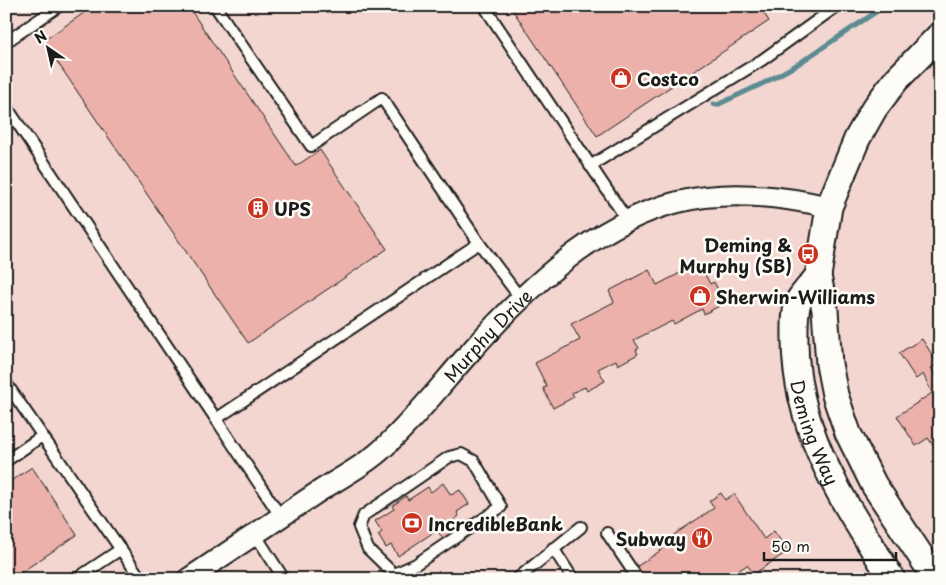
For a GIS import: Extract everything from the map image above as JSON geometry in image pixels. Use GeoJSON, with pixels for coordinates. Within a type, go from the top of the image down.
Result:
{"type":"FeatureCollection","features":[{"type":"Feature","properties":{"kind":"street","name":"Deming Way"},"geometry":{"type":"LineString","coordinates":[[936,579],[874,485],[848,433],[829,364],[825,310],[818,276],[829,206],[857,139],[874,109],[896,80],[940,35]]}},
{"type":"Feature","properties":{"kind":"street","name":"Murphy Drive"},"geometry":{"type":"LineString","coordinates":[[188,579],[379,452],[434,397],[464,359],[521,299],[564,262],[627,220],[678,202],[727,196],[802,200],[829,206]]}},
{"type":"Feature","properties":{"kind":"street","name":"Deming Way"},"geometry":{"type":"LineString","coordinates":[[818,276],[798,302],[795,331],[798,387],[805,417],[816,448],[839,494],[892,579]]}},
{"type":"Feature","properties":{"kind":"lane"},"geometry":{"type":"LineString","coordinates":[[6,42],[59,6]]}},
{"type":"Feature","properties":{"kind":"lane"},"geometry":{"type":"LineString","coordinates":[[215,6],[311,146],[382,98],[479,243],[521,299]]}},
{"type":"Feature","properties":{"kind":"lane"},"geometry":{"type":"LineString","coordinates":[[484,6],[627,220]]}},
{"type":"Feature","properties":{"kind":"lane"},"geometry":{"type":"LineString","coordinates":[[590,166],[762,60],[837,6]]}},
{"type":"Feature","properties":{"kind":"lane"},"geometry":{"type":"LineString","coordinates":[[6,106],[281,517]]}},
{"type":"Feature","properties":{"kind":"lane"},"geometry":{"type":"LineString","coordinates":[[216,419],[479,243]]}},
{"type":"Feature","properties":{"kind":"lane"},"geometry":{"type":"LineString","coordinates":[[6,383],[141,579]]}},
{"type":"Feature","properties":{"kind":"lane"},"geometry":{"type":"LineString","coordinates":[[6,461],[42,436]]}},
{"type":"Feature","properties":{"kind":"lane"},"geometry":{"type":"LineString","coordinates":[[461,454],[474,461],[500,507],[416,564],[394,574],[368,549],[359,527],[364,515],[449,456],[461,454]]}},
{"type":"Feature","properties":{"kind":"lane"},"geometry":{"type":"LineString","coordinates":[[517,579],[581,527]]}},
{"type":"Feature","properties":{"kind":"lane"},"geometry":{"type":"LineString","coordinates":[[607,533],[638,579]]}},
{"type":"Feature","properties":{"kind":"lane"},"geometry":{"type":"LineString","coordinates":[[254,534],[284,579]]}},
{"type":"Feature","properties":{"kind":"lane"},"geometry":{"type":"LineString","coordinates":[[553,548],[573,579]]}},
{"type":"Feature","properties":{"kind":"lane"},"geometry":{"type":"LineString","coordinates":[[76,579],[121,549]]}},
{"type":"Feature","properties":{"kind":"shaded area"},"geometry":{"type":"Polygon","coordinates":[[[6,6],[940,6],[940,579],[6,579],[6,6]]]}},
{"type":"Feature","properties":{"kind":"building","name":"UPS"},"geometry":{"type":"Polygon","coordinates":[[[94,6],[188,6],[296,166],[320,150],[387,249],[248,343],[43,41],[94,6]]]}},
{"type":"Feature","properties":{"kind":"building","name":"Costco"},"geometry":{"type":"Polygon","coordinates":[[[510,6],[759,6],[769,21],[597,136],[510,6]]]}},
{"type":"Feature","properties":{"kind":"building"},"geometry":{"type":"Polygon","coordinates":[[[940,96],[940,108],[934,100],[940,96]]]}},
{"type":"Feature","properties":{"kind":"building"},"geometry":{"type":"Polygon","coordinates":[[[699,263],[710,284],[714,282],[725,303],[704,314],[702,309],[674,324],[672,321],[634,340],[639,348],[636,350],[638,354],[618,365],[616,360],[598,369],[605,381],[587,391],[585,387],[572,393],[574,397],[553,408],[543,388],[547,387],[535,363],[580,340],[571,324],[614,302],[609,291],[649,270],[657,285],[699,263]]]}},
{"type":"Feature","properties":{"kind":"building"},"geometry":{"type":"Polygon","coordinates":[[[922,339],[938,364],[931,368],[937,377],[940,376],[940,455],[928,438],[916,446],[897,416],[932,393],[923,374],[916,379],[899,353],[922,339]]]}},
{"type":"Feature","properties":{"kind":"building"},"geometry":{"type":"Polygon","coordinates":[[[32,467],[77,535],[11,579],[6,579],[6,484],[32,467]]]}},
{"type":"Feature","properties":{"kind":"building"},"geometry":{"type":"Polygon","coordinates":[[[443,483],[451,495],[460,490],[469,504],[457,512],[459,516],[453,521],[460,533],[446,543],[437,530],[398,556],[391,545],[386,548],[378,535],[382,532],[375,521],[394,509],[392,506],[406,496],[408,500],[428,487],[431,492],[443,483]]]}},
{"type":"Feature","properties":{"kind":"building"},"geometry":{"type":"Polygon","coordinates":[[[721,493],[725,500],[734,494],[764,539],[774,531],[788,551],[754,574],[747,565],[726,579],[644,579],[636,567],[663,549],[660,544],[714,508],[709,501],[721,493]]]}},
{"type":"Feature","properties":{"kind":"waterway"},"geometry":{"type":"LineString","coordinates":[[713,104],[717,105],[766,82],[798,64],[885,6]]}},
{"type":"Feature","properties":{"kind":"place","name":"Costco"},"geometry":{"type":"Point","coordinates":[621,78]}},
{"type":"Feature","properties":{"kind":"place","name":"UPS"},"geometry":{"type":"Point","coordinates":[258,208]}},
{"type":"Feature","properties":{"kind":"place","name":"Deming & Murphy (SB)"},"geometry":{"type":"Point","coordinates":[808,254]}},
{"type":"Feature","properties":{"kind":"place","name":"Sherwin-Williams"},"geometry":{"type":"Point","coordinates":[700,296]}},
{"type":"Feature","properties":{"kind":"place","name":"IncredibleBank"},"geometry":{"type":"Point","coordinates":[412,523]}},
{"type":"Feature","properties":{"kind":"place","name":"Subway"},"geometry":{"type":"Point","coordinates":[702,538]}}]}
